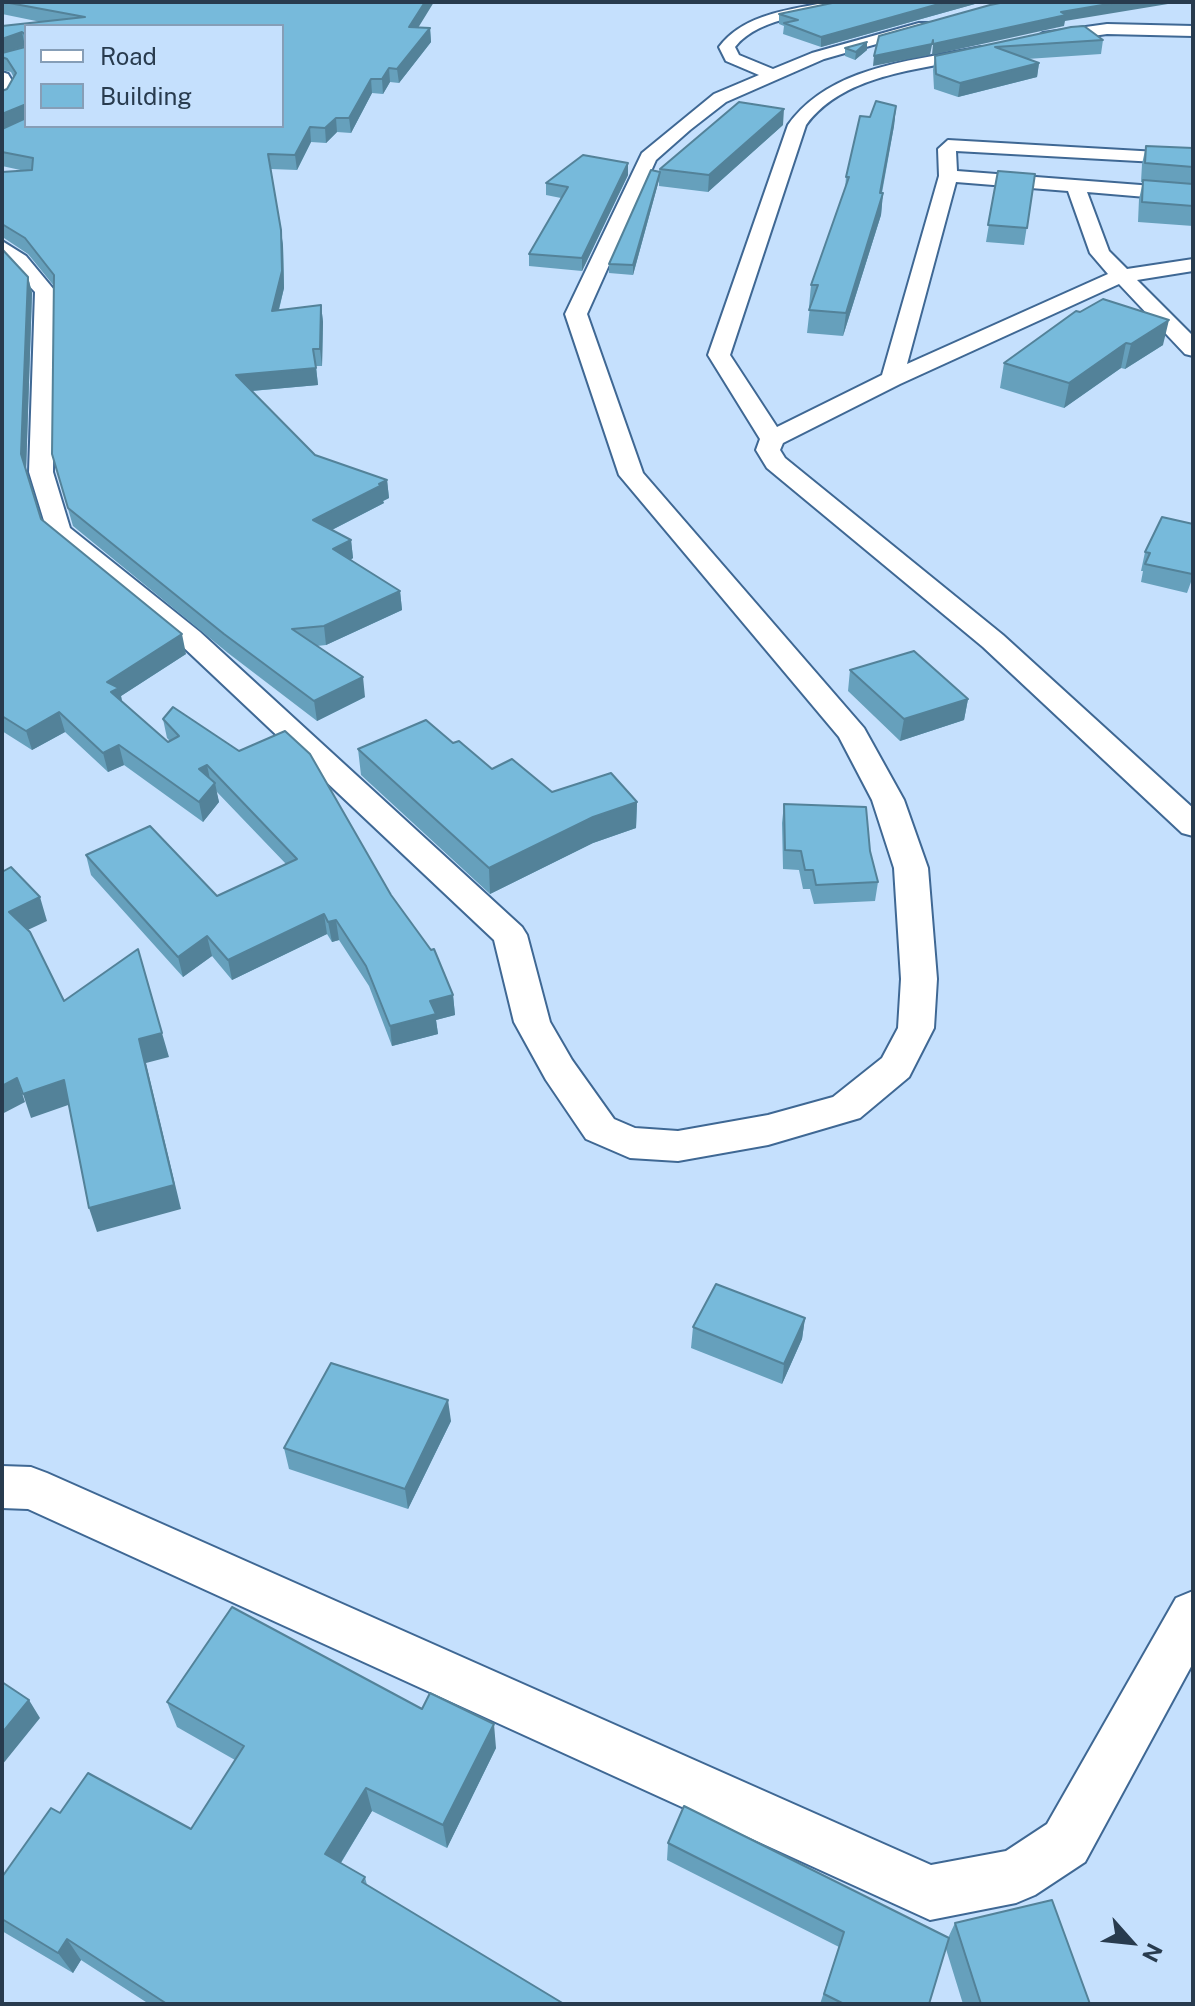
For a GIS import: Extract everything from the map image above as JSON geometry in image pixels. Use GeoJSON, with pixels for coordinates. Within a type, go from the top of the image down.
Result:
{"type":"FeatureCollection","features":[{"type":"Feature","properties":{"kind":"street"},"geometry":{"type":"LineString","coordinates":[[773,75],[747,67],[732,58],[727,47],[731,38],[742,30],[768,21],[852,2]]}},
{"type":"Feature","properties":{"kind":"street"},"geometry":{"type":"LineString","coordinates":[[1138,12],[1184,30]]}},
{"type":"Feature","properties":{"kind":"street"},"geometry":{"type":"LineString","coordinates":[[2,247],[19,260],[45,291],[41,472],[58,531],[190,638],[510,935],[532,1022],[559,1070],[600,1129],[630,1143],[678,1146],[768,1130],[846,1108],[896,1067],[916,1028],[919,979],[911,868],[888,800],[853,734],[631,475],[576,314],[648,157],[720,98],[818,56],[955,17]]}},
{"type":"Feature","properties":{"kind":"street"},"geometry":{"type":"LineString","coordinates":[[1024,42],[1107,29],[1184,30]]}},
{"type":"Feature","properties":{"kind":"street"},"geometry":{"type":"LineString","coordinates":[[772,439],[719,355],[797,125],[812,105],[863,77],[994,49]]}},
{"type":"Feature","properties":{"kind":"street"},"geometry":{"type":"LineString","coordinates":[[2,77],[9,89],[2,98]]}},
{"type":"Feature","properties":{"kind":"street"},"geometry":{"type":"LineString","coordinates":[[892,379],[948,176],[945,155],[954,144],[1193,159]]}},
{"type":"Feature","properties":{"kind":"street"},"geometry":{"type":"LineString","coordinates":[[948,176],[1193,195]]}},
{"type":"Feature","properties":{"kind":"street"},"geometry":{"type":"LineString","coordinates":[[1075,185],[1100,253],[1193,349]]}},
{"type":"Feature","properties":{"kind":"street"},"geometry":{"type":"LineString","coordinates":[[1193,265],[1120,276],[892,379],[772,439],[768,450],[776,463],[993,641],[1193,826]]}},
{"type":"Feature","properties":{"kind":"street"},"geometry":{"type":"LineString","coordinates":[[2,1487],[31,1488],[930,1893],[1016,1876],[1066,1843],[1193,1615]]}},
{"type":"Feature","properties":{"kind":"building"},"geometry":{"type":"Polygon","coordinates":[[[4,2],[425,2],[409,27],[430,28],[397,69],[389,68],[382,79],[371,79],[349,118],[336,118],[325,128],[310,127],[295,155],[268,154],[281,230],[282,271],[272,311],[321,305],[320,349],[313,349],[316,368],[236,375],[315,455],[387,480],[313,520],[351,540],[333,549],[400,591],[324,626],[292,629],[363,677],[314,701],[224,634],[68,508],[52,454],[54,275],[25,238],[2,224],[2,172],[32,170],[33,158],[2,152],[2,129],[24,119],[24,128],[284,128],[284,24],[24,24],[24,34],[2,39],[2,26],[85,17],[4,2]]]}},
{"type":"Feature","properties":{"kind":"building"},"geometry":{"type":"Polygon","coordinates":[[[837,2],[946,2],[821,37],[784,23],[798,20],[779,14],[837,2]]]}},
{"type":"Feature","properties":{"kind":"building"},"geometry":{"type":"Polygon","coordinates":[[[1005,2],[1120,2],[1061,12],[1066,15],[933,44],[933,40],[932,44],[874,56],[879,36],[1005,2]]]}},
{"type":"Feature","properties":{"kind":"building"},"geometry":{"type":"Polygon","coordinates":[[[1084,26],[1103,40],[995,47],[1039,63],[960,83],[936,74],[935,56],[1084,26]]]}},
{"type":"Feature","properties":{"kind":"building"},"geometry":{"type":"Polygon","coordinates":[[[867,42],[856,52],[845,48],[867,42]]]}},
{"type":"Feature","properties":{"kind":"building"},"geometry":{"type":"Polygon","coordinates":[[[24,47],[24,105],[2,114],[2,91],[7,89],[16,73],[2,53],[24,47]]]}},
{"type":"Feature","properties":{"kind":"building"},"geometry":{"type":"Polygon","coordinates":[[[876,101],[896,106],[880,193],[883,193],[846,313],[809,310],[818,285],[811,285],[849,177],[846,177],[860,116],[870,117],[876,101]]]}},
{"type":"Feature","properties":{"kind":"building"},"geometry":{"type":"Polygon","coordinates":[[[739,102],[784,109],[709,175],[660,169],[739,102]]]}},
{"type":"Feature","properties":{"kind":"building"},"geometry":{"type":"Polygon","coordinates":[[[1146,146],[1193,148],[1193,167],[1145,163],[1146,146]]]}},
{"type":"Feature","properties":{"kind":"building"},"geometry":{"type":"Polygon","coordinates":[[[583,155],[628,163],[582,258],[529,254],[568,187],[546,183],[583,155]]]}},
{"type":"Feature","properties":{"kind":"building"},"geometry":{"type":"Polygon","coordinates":[[[651,170],[660,172],[633,265],[609,264],[651,170]]]}},
{"type":"Feature","properties":{"kind":"building"},"geometry":{"type":"Polygon","coordinates":[[[998,171],[1035,174],[1027,228],[988,225],[998,171]]]}},
{"type":"Feature","properties":{"kind":"building"},"geometry":{"type":"Polygon","coordinates":[[[1143,180],[1193,184],[1193,206],[1142,202],[1143,180]]]}},
{"type":"Feature","properties":{"kind":"building"},"geometry":{"type":"Polygon","coordinates":[[[2,249],[28,277],[21,454],[41,519],[182,634],[107,682],[119,688],[111,692],[168,742],[179,736],[163,719],[173,707],[239,751],[285,731],[310,754],[391,895],[431,950],[434,949],[453,995],[430,1001],[436,1014],[390,1026],[366,966],[336,920],[328,922],[324,914],[228,960],[207,936],[178,957],[86,855],[150,826],[217,896],[297,859],[207,765],[199,769],[215,783],[199,802],[119,745],[103,753],[59,712],[26,731],[2,716],[2,249]]]}},
{"type":"Feature","properties":{"kind":"building"},"geometry":{"type":"Polygon","coordinates":[[[1103,299],[1169,320],[1131,344],[1126,343],[1069,383],[1004,363],[1076,311],[1080,312],[1103,299]]]}},
{"type":"Feature","properties":{"kind":"building"},"geometry":{"type":"Polygon","coordinates":[[[1162,517],[1193,524],[1192,574],[1145,564],[1150,553],[1145,552],[1162,517]]]}},
{"type":"Feature","properties":{"kind":"building"},"geometry":{"type":"Polygon","coordinates":[[[914,651],[968,699],[904,719],[850,670],[914,651]]]}},
{"type":"Feature","properties":{"kind":"building"},"geometry":{"type":"Polygon","coordinates":[[[426,720],[453,743],[459,741],[492,769],[512,759],[552,792],[611,773],[637,802],[593,817],[489,868],[358,749],[426,720]]]}},
{"type":"Feature","properties":{"kind":"building"},"geometry":{"type":"Polygon","coordinates":[[[784,804],[866,807],[870,851],[878,882],[816,885],[813,870],[805,870],[801,851],[785,850],[784,804]]]}},
{"type":"Feature","properties":{"kind":"building"},"geometry":{"type":"Polygon","coordinates":[[[11,867],[40,897],[9,912],[30,932],[64,1001],[138,949],[162,1033],[139,1039],[174,1185],[89,1208],[64,1080],[23,1094],[17,1078],[2,1086],[2,872],[11,867]]]}},
{"type":"Feature","properties":{"kind":"building"},"geometry":{"type":"Polygon","coordinates":[[[716,1284],[805,1318],[784,1364],[693,1327],[716,1284]]]}},
{"type":"Feature","properties":{"kind":"building"},"geometry":{"type":"Polygon","coordinates":[[[331,1363],[448,1400],[405,1489],[284,1448],[331,1363]]]}},
{"type":"Feature","properties":{"kind":"building"},"geometry":{"type":"Polygon","coordinates":[[[232,1607],[422,1709],[430,1693],[494,1724],[443,1825],[366,1788],[325,1854],[365,1877],[362,1882],[564,2004],[167,2004],[67,1939],[58,1953],[2,1919],[2,1877],[51,1808],[60,1813],[88,1773],[191,1829],[244,1746],[167,1702],[232,1607]]]}},
{"type":"Feature","properties":{"kind":"building"},"geometry":{"type":"Polygon","coordinates":[[[2,1682],[29,1700],[2,1733],[2,1682]]]}},
{"type":"Feature","properties":{"kind":"building"},"geometry":{"type":"Polygon","coordinates":[[[684,1806],[949,1938],[929,2004],[844,2004],[824,1994],[844,1932],[668,1843],[684,1806]]]}},
{"type":"Feature","properties":{"kind":"building"},"geometry":{"type":"Polygon","coordinates":[[[1052,1900],[1090,2004],[981,2004],[955,1923],[1052,1900]]]}}]}
